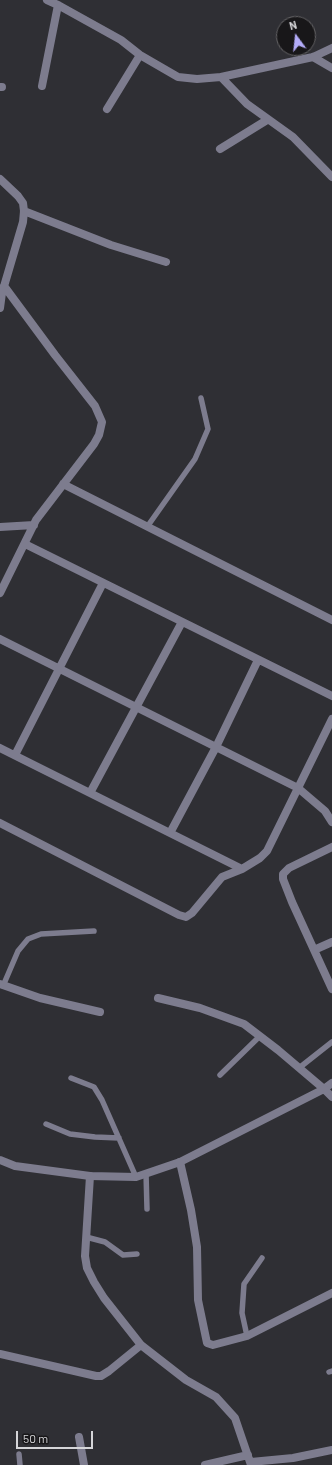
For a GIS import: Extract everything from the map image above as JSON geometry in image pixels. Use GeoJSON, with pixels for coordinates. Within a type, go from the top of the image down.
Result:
{"type":"FeatureCollection","features":[{"type":"Feature","properties":{"kind":"street"},"geometry":{"type":"LineString","coordinates":[[47,0],[121,40],[140,55],[178,77],[197,79],[221,77],[313,57],[332,48]]}},
{"type":"Feature","properties":{"kind":"street"},"geometry":{"type":"LineString","coordinates":[[42,86],[58,5]]}},
{"type":"Feature","properties":{"kind":"street"},"geometry":{"type":"LineString","coordinates":[[107,109],[140,55]]}},
{"type":"Feature","properties":{"kind":"street"},"geometry":{"type":"LineString","coordinates":[[313,57],[332,68]]}},
{"type":"Feature","properties":{"kind":"street"},"geometry":{"type":"LineString","coordinates":[[221,77],[247,104],[293,138],[332,177]]}},
{"type":"Feature","properties":{"kind":"street"},"geometry":{"type":"LineString","coordinates":[[220,149],[267,120]]}},
{"type":"Feature","properties":{"kind":"street"},"geometry":{"type":"LineString","coordinates":[[0,179],[18,196],[23,203],[24,211],[23,222],[4,286],[0,308]]}},
{"type":"Feature","properties":{"kind":"street"},"geometry":{"type":"LineString","coordinates":[[24,211],[110,245],[166,262]]}},
{"type":"Feature","properties":{"kind":"street"},"geometry":{"type":"LineString","coordinates":[[0,593],[4,577],[25,544],[44,508],[94,444],[99,435],[102,422],[95,406],[4,286]]}},
{"type":"Feature","properties":{"kind":"street"},"geometry":{"type":"LineString","coordinates":[[63,484],[332,620]]}},
{"type":"Feature","properties":{"kind":"street"},"geometry":{"type":"LineString","coordinates":[[0,527],[34,525]]}},
{"type":"Feature","properties":{"kind":"street"},"geometry":{"type":"LineString","coordinates":[[25,544],[332,696]]}},
{"type":"Feature","properties":{"kind":"street"},"geometry":{"type":"LineString","coordinates":[[15,755],[58,668],[103,583]]}},
{"type":"Feature","properties":{"kind":"street"},"geometry":{"type":"LineString","coordinates":[[90,793],[182,622]]}},
{"type":"Feature","properties":{"kind":"street"},"geometry":{"type":"LineString","coordinates":[[0,639],[298,788],[325,810],[332,822]]}},
{"type":"Feature","properties":{"kind":"street"},"geometry":{"type":"LineString","coordinates":[[170,833],[216,747],[258,660]]}},
{"type":"Feature","properties":{"kind":"street"},"geometry":{"type":"LineString","coordinates":[[0,823],[183,916],[186,916],[192,913],[222,877],[242,869],[260,858],[267,851],[332,719]]}},
{"type":"Feature","properties":{"kind":"street"},"geometry":{"type":"LineString","coordinates":[[0,748],[242,869]]}},
{"type":"Feature","properties":{"kind":"street"},"geometry":{"type":"LineString","coordinates":[[332,847],[289,868],[283,874],[283,879],[292,902],[332,989]]}},
{"type":"Feature","properties":{"kind":"street"},"geometry":{"type":"LineString","coordinates":[[314,950],[332,942]]}},
{"type":"Feature","properties":{"kind":"street"},"geometry":{"type":"LineString","coordinates":[[1,987],[100,1012]]}},
{"type":"Feature","properties":{"kind":"street"},"geometry":{"type":"LineString","coordinates":[[158,998],[200,1008],[244,1024],[299,1068],[332,1097]]}},
{"type":"Feature","properties":{"kind":"street"},"geometry":{"type":"LineString","coordinates":[[0,1160],[15,1166],[90,1176],[136,1177],[180,1162],[324,1089],[332,1083]]}},
{"type":"Feature","properties":{"kind":"street"},"geometry":{"type":"LineString","coordinates":[[180,1162],[196,1239],[198,1300],[207,1343],[212,1345],[247,1336],[332,1293]]}},
{"type":"Feature","properties":{"kind":"street"},"geometry":{"type":"LineString","coordinates":[[90,1176],[85,1256],[87,1268],[104,1298],[141,1345],[186,1380],[216,1397],[235,1418],[250,1461]]}},
{"type":"Feature","properties":{"kind":"street"},"geometry":{"type":"LineString","coordinates":[[0,1354],[101,1376],[141,1345]]}},
{"type":"Feature","properties":{"kind":"street"},"geometry":{"type":"LineString","coordinates":[[79,1437],[84,1465]]}},
{"type":"Feature","properties":{"kind":"street"},"geometry":{"type":"LineString","coordinates":[[205,1465],[294,1458],[332,1450]]}},
{"type":"Feature","properties":{"kind":"lane"},"geometry":{"type":"LineString","coordinates":[[147,527],[195,459],[208,429],[201,398]]}},
{"type":"Feature","properties":{"kind":"lane"},"geometry":{"type":"LineString","coordinates":[[1,987],[18,950],[28,939],[41,934],[94,931]]}},
{"type":"Feature","properties":{"kind":"lane"},"geometry":{"type":"LineString","coordinates":[[220,1076],[260,1036]]}},
{"type":"Feature","properties":{"kind":"lane"},"geometry":{"type":"LineString","coordinates":[[299,1068],[332,1042]]}},
{"type":"Feature","properties":{"kind":"lane"},"geometry":{"type":"LineString","coordinates":[[71,1078],[94,1088],[102,1100],[136,1177]]}},
{"type":"Feature","properties":{"kind":"lane"},"geometry":{"type":"LineString","coordinates":[[46,1124],[70,1134],[119,1138]]}},
{"type":"Feature","properties":{"kind":"lane"},"geometry":{"type":"LineString","coordinates":[[146,1174],[147,1209]]}},
{"type":"Feature","properties":{"kind":"lane"},"geometry":{"type":"LineString","coordinates":[[86,1237],[105,1242],[123,1255],[137,1254]]}},
{"type":"Feature","properties":{"kind":"lane"},"geometry":{"type":"LineString","coordinates":[[247,1336],[242,1313],[244,1284],[262,1258]]}},
{"type":"Feature","properties":{"kind":"lane"},"geometry":{"type":"LineString","coordinates":[[18,1454],[20,1465]]}}]}
